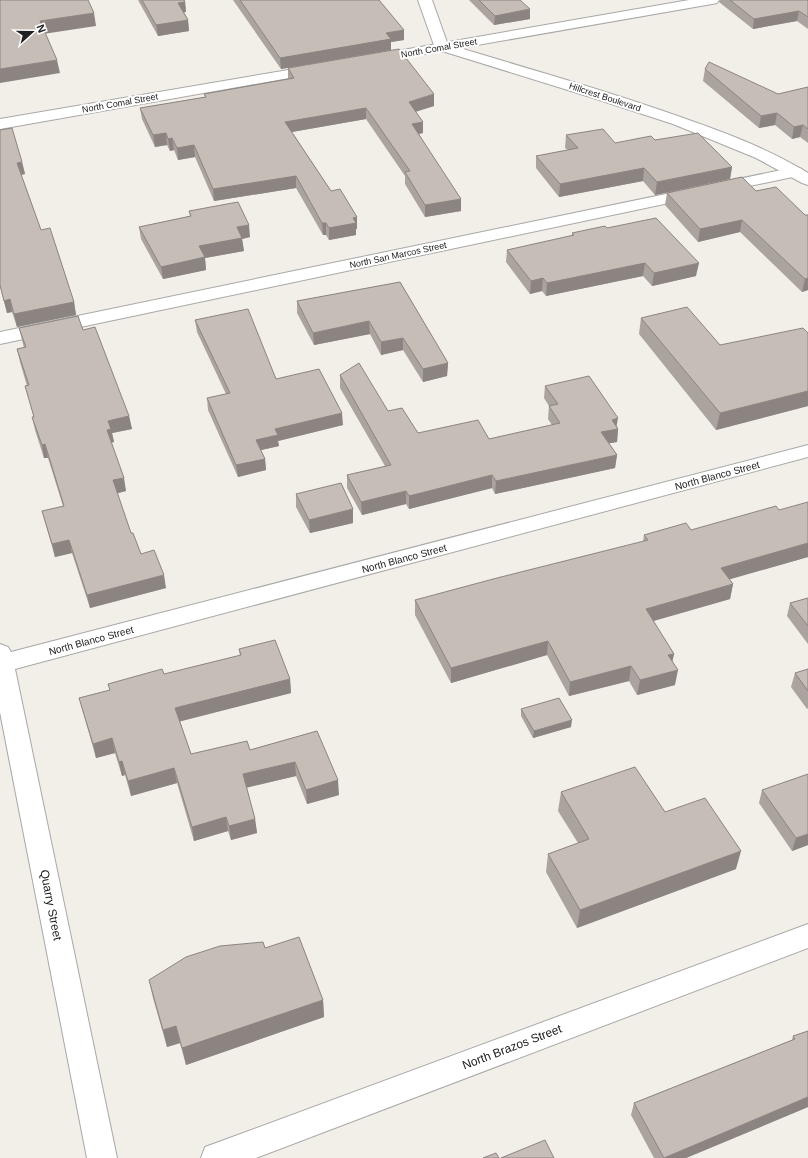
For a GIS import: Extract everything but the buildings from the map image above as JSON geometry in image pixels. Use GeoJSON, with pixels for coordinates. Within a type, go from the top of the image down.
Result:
{"type":"FeatureCollection","features":[{"type":"Feature","properties":{"kind":"street"},"geometry":{"type":"LineString","coordinates":[[425,0],[442,48]]}},
{"type":"Feature","properties":{"kind":"street","name":"North Comal Street"},"geometry":{"type":"LineString","coordinates":[[364,61],[712,0]]}},
{"type":"Feature","properties":{"kind":"street","name":"Hillcrest Boulevard"},"geometry":{"type":"LineString","coordinates":[[442,48],[616,99],[714,134],[763,154],[802,176]]}},
{"type":"Feature","properties":{"kind":"street","name":"North Comal Street"},"geometry":{"type":"LineString","coordinates":[[0,124],[333,66]]}},
{"type":"Feature","properties":{"kind":"street","name":"North San Marcos Street"},"geometry":{"type":"LineString","coordinates":[[0,338],[802,176]]}},
{"type":"Feature","properties":{"kind":"street","name":"North Blanco Street"},"geometry":{"type":"LineString","coordinates":[[1,660],[808,451]]}},
{"type":"Feature","properties":{"kind":"street","name":"Quarry Street"},"geometry":{"type":"LineString","coordinates":[[1,660],[102,1158]]}},
{"type":"Feature","properties":{"kind":"street","name":"North Brazos Street"},"geometry":{"type":"LineString","coordinates":[[216,1158],[808,936]]}}]}
